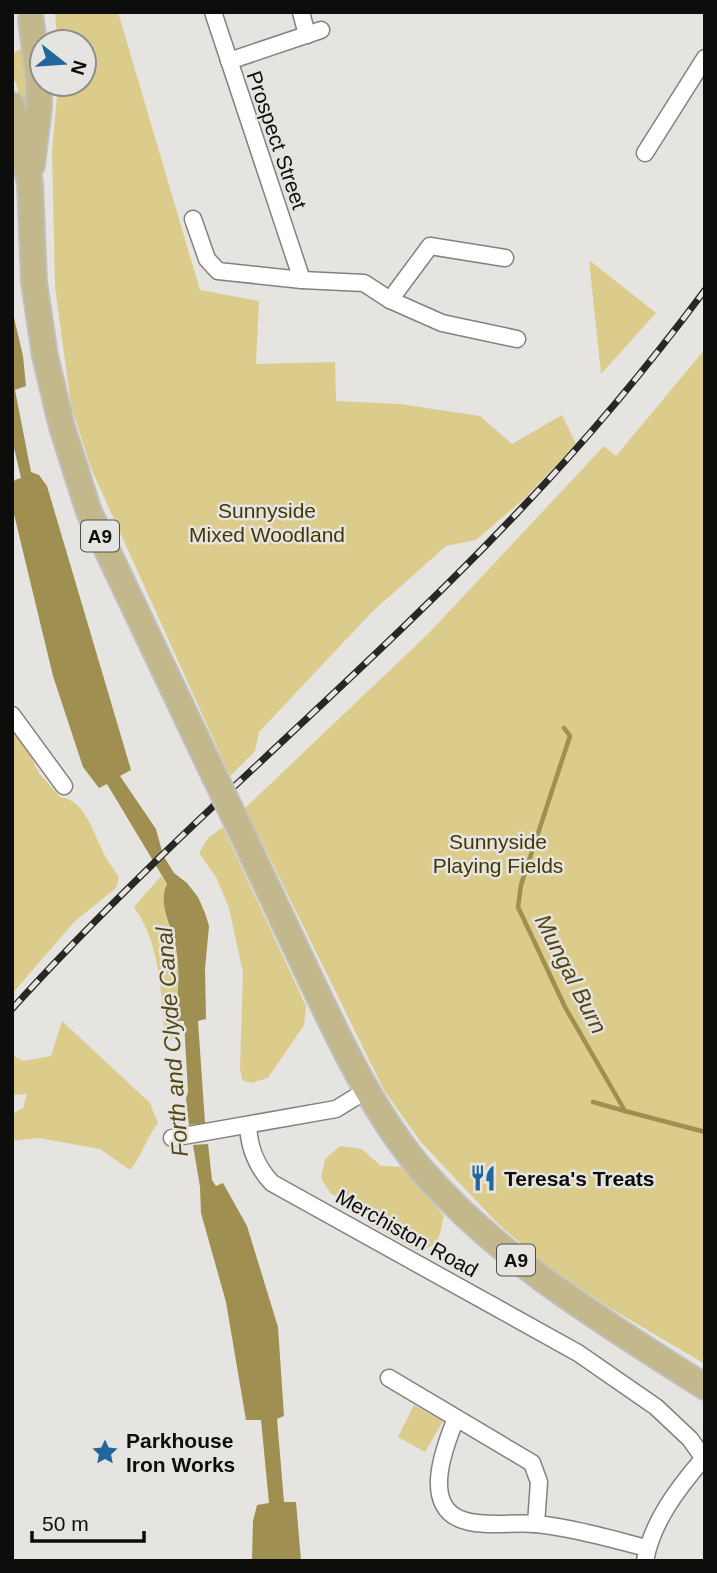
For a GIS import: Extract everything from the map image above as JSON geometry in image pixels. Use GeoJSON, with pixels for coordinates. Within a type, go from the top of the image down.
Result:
{"type":"FeatureCollection","features":[{"type":"Feature","properties":{"kind":"main road"},"geometry":{"type":"LineString","coordinates":[[12,45],[24,34],[31,16]]}},
{"type":"Feature","properties":{"kind":"main road","name":"A9"},"geometry":{"type":"LineString","coordinates":[[31,16],[39,81],[39,107],[30,183],[34,282],[45,356],[62,427],[89,512],[331,1022],[367,1090],[420,1167],[493,1240],[601,1320],[705,1387]]}},
{"type":"Feature","properties":{"kind":"main road","name":"A9"},"geometry":{"type":"LineString","coordinates":[[12,105],[30,183]]}},
{"type":"Feature","properties":{"kind":"street","name":"Prospect Street"},"geometry":{"type":"LineString","coordinates":[[213,12],[302,280]]}},
{"type":"Feature","properties":{"kind":"street"},"geometry":{"type":"LineString","coordinates":[[229,61],[314,32],[301,12]]}},
{"type":"Feature","properties":{"kind":"street"},"geometry":{"type":"LineString","coordinates":[[645,153],[705,58]]}},
{"type":"Feature","properties":{"kind":"street"},"geometry":{"type":"LineString","coordinates":[[192,219],[207,260],[218,271],[302,280],[365,283],[390,300],[442,323],[517,339]]}},
{"type":"Feature","properties":{"kind":"street"},"geometry":{"type":"LineString","coordinates":[[390,300],[430,246],[505,258]]}},
{"type":"Feature","properties":{"kind":"street"},"geometry":{"type":"LineString","coordinates":[[12,715],[64,786]]}},
{"type":"Feature","properties":{"kind":"street"},"geometry":{"type":"LineString","coordinates":[[181,1137],[336,1109],[367,1090]]}},
{"type":"Feature","properties":{"kind":"street","name":"Merchiston Road"},"geometry":{"type":"LineString","coordinates":[[248,1125],[254,1157],[272,1183],[578,1353],[656,1406],[690,1440],[704,1460]]}},
{"type":"Feature","properties":{"kind":"street"},"geometry":{"type":"LineString","coordinates":[[388,1378],[532,1463],[539,1482],[536,1524]]}},
{"type":"Feature","properties":{"kind":"street"},"geometry":{"type":"LineString","coordinates":[[456,1418],[442,1464],[439,1493],[444,1506],[456,1516],[469,1522],[536,1524],[582,1532],[646,1554],[674,1494],[704,1460]]}},
{"type":"Feature","properties":{"kind":"green space","name":"Sunnyside Mixed Woodland"},"geometry":{"type":"Polygon","coordinates":[[[55,12],[118,12],[200,290],[259,301],[256,364],[335,362],[336,401],[400,404],[480,416],[512,444],[562,415],[576,444],[525,498],[476,540],[446,546],[372,612],[259,732],[255,751],[230,776],[90,466],[71,405],[55,287],[52,151],[57,98],[98,98],[98,28],[56,28],[55,12]]]}},
{"type":"Feature","properties":{"kind":"green space"},"geometry":{"type":"Polygon","coordinates":[[[22,48],[28,62],[27,129],[16,83],[12,78],[12,54],[22,48]]]}},
{"type":"Feature","properties":{"kind":"green space"},"geometry":{"type":"Polygon","coordinates":[[[589,260],[656,313],[601,374],[589,260]]]}},
{"type":"Feature","properties":{"kind":"green space","name":"Sunnyside Playing Fields"},"geometry":{"type":"Polygon","coordinates":[[[705,349],[705,1364],[608,1307],[551,1269],[498,1224],[420,1141],[384,1090],[245,808],[428,634],[604,446],[616,456],[705,349]]]}},
{"type":"Feature","properties":{"kind":"green space"},"geometry":{"type":"Polygon","coordinates":[[[12,726],[22,739],[39,773],[60,797],[69,799],[83,812],[106,858],[119,877],[116,888],[74,922],[12,994],[12,726]]]}},
{"type":"Feature","properties":{"kind":"green space"},"geometry":{"type":"Polygon","coordinates":[[[223,827],[306,1006],[304,1025],[268,1078],[251,1083],[242,1080],[240,1068],[243,973],[229,908],[216,877],[199,853],[208,838],[223,827]]]}},
{"type":"Feature","properties":{"kind":"green space"},"geometry":{"type":"Polygon","coordinates":[[[161,876],[167,884],[164,907],[176,948],[178,967],[176,1036],[169,1041],[165,1039],[161,987],[155,954],[150,937],[134,907],[161,876]]]}},
{"type":"Feature","properties":{"kind":"green space"},"geometry":{"type":"Polygon","coordinates":[[[62,1021],[150,1103],[158,1123],[130,1170],[100,1149],[39,1138],[12,1141],[12,1114],[23,1108],[27,1094],[12,1095],[12,1055],[23,1061],[51,1056],[62,1021]]]}},
{"type":"Feature","properties":{"kind":"green space"},"geometry":{"type":"Polygon","coordinates":[[[340,1146],[362,1149],[381,1166],[404,1167],[444,1216],[435,1243],[418,1251],[368,1223],[354,1203],[331,1194],[321,1178],[325,1159],[340,1146]]]}},
{"type":"Feature","properties":{"kind":"green space"},"geometry":{"type":"Polygon","coordinates":[[[414,1405],[443,1421],[425,1452],[398,1437],[414,1405]]]}},
{"type":"Feature","properties":{"kind":"shaded area"},"geometry":{"type":"Polygon","coordinates":[[[12,309],[23,356],[26,386],[15,390],[31,472],[39,475],[47,486],[131,770],[120,776],[156,829],[163,855],[174,873],[187,883],[198,897],[209,926],[205,969],[206,1019],[198,1021],[205,1123],[189,1125],[184,1021],[177,1021],[176,945],[164,901],[167,884],[107,784],[99,788],[83,767],[53,676],[12,506],[12,486],[15,480],[21,478],[12,439],[12,309]]]}},
{"type":"Feature","properties":{"kind":"shaded area"},"geometry":{"type":"Polygon","coordinates":[[[208,1144],[212,1180],[216,1186],[223,1183],[247,1226],[278,1327],[284,1416],[277,1419],[284,1502],[296,1502],[301,1561],[252,1561],[253,1521],[257,1505],[269,1503],[261,1420],[246,1420],[226,1302],[201,1213],[193,1145],[208,1144]]]}},
{"type":"Feature","properties":{"kind":"waterway","name":"Mungal Burn"},"geometry":{"type":"LineString","coordinates":[[564,728],[570,736],[521,885],[518,907],[565,1007],[625,1111],[705,1132]]}},
{"type":"Feature","properties":{"kind":"waterway"},"geometry":{"type":"LineString","coordinates":[[593,1102],[625,1111]]}},
{"type":"Feature","properties":{"kind":"railway"},"geometry":{"type":"LineString","coordinates":[[12,1009],[135,881],[393,637],[518,512],[615,404],[705,290]]}},
{"type":"Feature","properties":{"kind":"place","name":"Teresa's Treats"},"geometry":{"type":"Point","coordinates":[483,1178]}},
{"type":"Feature","properties":{"kind":"place","name":"Parkhouse Iron Works"},"geometry":{"type":"Point","coordinates":[105,1452]}},
{"type":"Feature","properties":{"kind":"water label","name":"Forth and Clyde Canal"},"geometry":{"type":"Point","coordinates":[172,1042]}}]}
